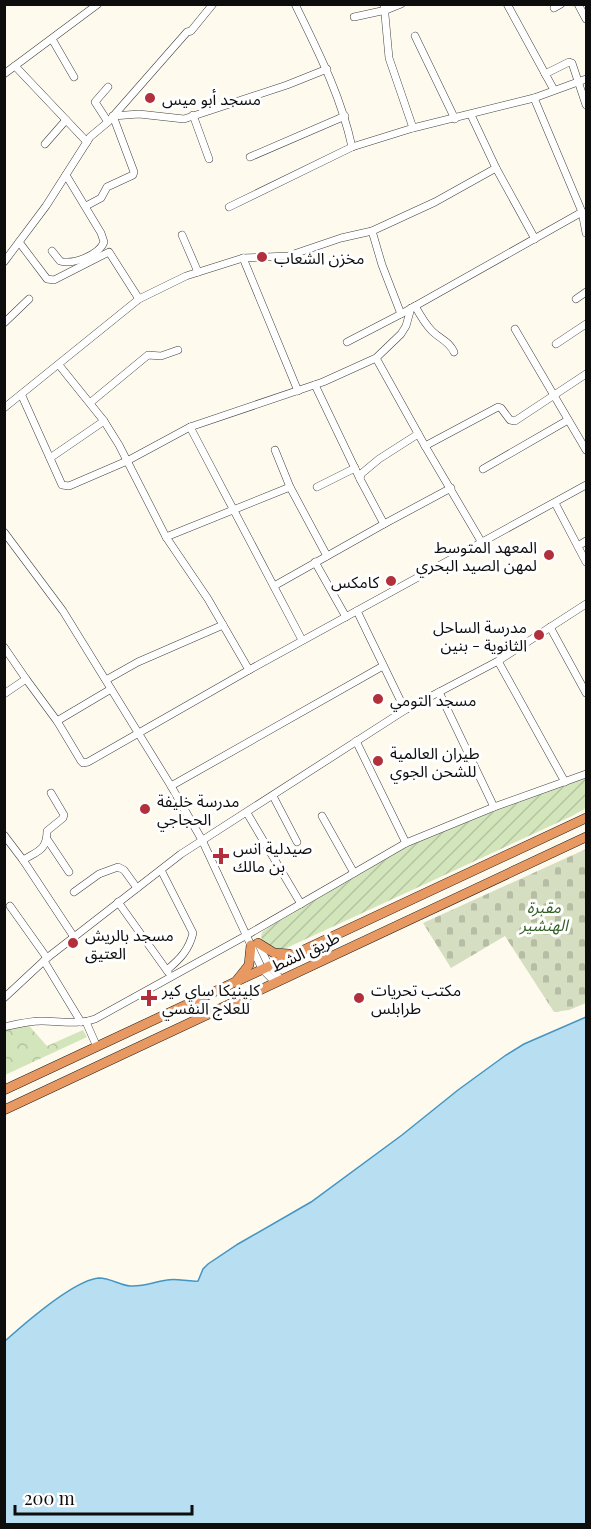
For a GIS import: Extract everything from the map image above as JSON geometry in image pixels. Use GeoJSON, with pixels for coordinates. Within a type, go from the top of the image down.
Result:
{"type":"FeatureCollection","features":[{"type":"Feature","properties":{"kind":"highway","name":"طريق الشط"},"geometry":{"type":"LineString","coordinates":[[4,1090],[586,818]]}},
{"type":"Feature","properties":{"kind":"highway","name":"طريق الشط"},"geometry":{"type":"LineString","coordinates":[[4,1110],[586,837]]}},
{"type":"Feature","properties":{"kind":"highway"},"geometry":{"type":"LineString","coordinates":[[236,982],[249,965],[251,940],[274,953],[282,955],[298,952]]}},
{"type":"Feature","properties":{"kind":"street"},"geometry":{"type":"LineString","coordinates":[[4,74],[98,4]]}},
{"type":"Feature","properties":{"kind":"street"},"geometry":{"type":"LineString","coordinates":[[4,262],[87,142],[167,53],[187,32],[191,31],[213,4]]}},
{"type":"Feature","properties":{"kind":"street"},"geometry":{"type":"LineString","coordinates":[[295,4],[327,69],[345,116],[352,147]]}},
{"type":"Feature","properties":{"kind":"street"},"geometry":{"type":"LineString","coordinates":[[354,17],[401,4]]}},
{"type":"Feature","properties":{"kind":"street"},"geometry":{"type":"LineString","coordinates":[[507,4],[554,90]]}},
{"type":"Feature","properties":{"kind":"street"},"geometry":{"type":"LineString","coordinates":[[578,4],[586,20]]}},
{"type":"Feature","properties":{"kind":"street"},"geometry":{"type":"LineString","coordinates":[[385,7],[389,58],[413,128]]}},
{"type":"Feature","properties":{"kind":"street"},"geometry":{"type":"LineString","coordinates":[[415,36],[455,119]]}},
{"type":"Feature","properties":{"kind":"street"},"geometry":{"type":"LineString","coordinates":[[52,39],[74,77]]}},
{"type":"Feature","properties":{"kind":"street"},"geometry":{"type":"LineString","coordinates":[[545,74],[571,62],[586,105]]}},
{"type":"Feature","properties":{"kind":"street"},"geometry":{"type":"LineString","coordinates":[[15,66],[87,142]]}},
{"type":"Feature","properties":{"kind":"street"},"geometry":{"type":"LineString","coordinates":[[110,119],[139,114],[184,119],[287,86],[327,69]]}},
{"type":"Feature","properties":{"kind":"street"},"geometry":{"type":"LineString","coordinates":[[230,207],[352,147],[413,128],[534,98],[586,79]]}},
{"type":"Feature","properties":{"kind":"street"},"geometry":{"type":"LineString","coordinates":[[86,206],[101,198],[107,187],[133,175],[134,172],[110,119],[95,102],[108,87]]}},
{"type":"Feature","properties":{"kind":"street"},"geometry":{"type":"LineString","coordinates":[[534,98],[584,216],[586,233]]}},
{"type":"Feature","properties":{"kind":"street"},"geometry":{"type":"LineString","coordinates":[[194,115],[208,159]]}},
{"type":"Feature","properties":{"kind":"street"},"geometry":{"type":"LineString","coordinates":[[471,115],[496,168],[535,239]]}},
{"type":"Feature","properties":{"kind":"street"},"geometry":{"type":"LineString","coordinates":[[250,157],[345,116]]}},
{"type":"Feature","properties":{"kind":"street"},"geometry":{"type":"LineString","coordinates":[[45,144],[66,120]]}},
{"type":"Feature","properties":{"kind":"street"},"geometry":{"type":"LineString","coordinates":[[4,408],[22,396],[139,299],[198,272],[243,258],[288,256],[341,238],[372,231],[435,202],[496,168]]}},
{"type":"Feature","properties":{"kind":"street"},"geometry":{"type":"LineString","coordinates":[[52,250],[60,261],[68,263],[103,246],[104,238],[66,175]]}},
{"type":"Feature","properties":{"kind":"street"},"geometry":{"type":"LineString","coordinates":[[348,342],[535,239],[584,216]]}},
{"type":"Feature","properties":{"kind":"street"},"geometry":{"type":"LineString","coordinates":[[372,231],[401,314]]}},
{"type":"Feature","properties":{"kind":"street"},"geometry":{"type":"LineString","coordinates":[[182,235],[198,272]]}},
{"type":"Feature","properties":{"kind":"street"},"geometry":{"type":"LineString","coordinates":[[20,242],[47,279],[54,280],[109,252],[139,299]]}},
{"type":"Feature","properties":{"kind":"street"},"geometry":{"type":"LineString","coordinates":[[243,258],[298,390]]}},
{"type":"Feature","properties":{"kind":"street"},"geometry":{"type":"LineString","coordinates":[[576,299],[586,292]]}},
{"type":"Feature","properties":{"kind":"street"},"geometry":{"type":"LineString","coordinates":[[4,323],[29,299]]}},
{"type":"Feature","properties":{"kind":"street"},"geometry":{"type":"LineString","coordinates":[[413,307],[425,324],[448,342],[454,352]]}},
{"type":"Feature","properties":{"kind":"street"},"geometry":{"type":"LineString","coordinates":[[22,396],[62,485],[69,486],[127,461],[190,427],[315,385],[376,358],[401,334],[413,307]]}},
{"type":"Feature","properties":{"kind":"street"},"geometry":{"type":"LineString","coordinates":[[556,344],[586,324]]}},
{"type":"Feature","properties":{"kind":"street"},"geometry":{"type":"LineString","coordinates":[[515,329],[586,450]]}},
{"type":"Feature","properties":{"kind":"street"},"geometry":{"type":"LineString","coordinates":[[91,402],[143,358],[152,355],[161,356],[178,350]]}},
{"type":"Feature","properties":{"kind":"street"},"geometry":{"type":"LineString","coordinates":[[376,358],[424,446],[482,543]]}},
{"type":"Feature","properties":{"kind":"street"},"geometry":{"type":"LineString","coordinates":[[59,365],[104,421],[166,537],[208,599],[249,670]]}},
{"type":"Feature","properties":{"kind":"street"},"geometry":{"type":"LineString","coordinates":[[424,446],[498,407],[510,420],[515,421],[586,374]]}},
{"type":"Feature","properties":{"kind":"street"},"geometry":{"type":"LineString","coordinates":[[315,385],[384,524]]}},
{"type":"Feature","properties":{"kind":"street"},"geometry":{"type":"LineString","coordinates":[[483,469],[568,420]]}},
{"type":"Feature","properties":{"kind":"street"},"geometry":{"type":"LineString","coordinates":[[50,458],[104,421]]}},
{"type":"Feature","properties":{"kind":"street"},"geometry":{"type":"LineString","coordinates":[[190,427],[302,640]]}},
{"type":"Feature","properties":{"kind":"street"},"geometry":{"type":"LineString","coordinates":[[360,479],[361,474],[379,459],[418,434]]}},
{"type":"Feature","properties":{"kind":"street"},"geometry":{"type":"LineString","coordinates":[[274,450],[290,487],[327,556]]}},
{"type":"Feature","properties":{"kind":"street"},"geometry":{"type":"LineString","coordinates":[[317,487],[355,468]]}},
{"type":"Feature","properties":{"kind":"street"},"geometry":{"type":"LineString","coordinates":[[4,647],[57,721],[83,763],[586,485]]}},
{"type":"Feature","properties":{"kind":"street"},"geometry":{"type":"LineString","coordinates":[[166,537],[290,487]]}},
{"type":"Feature","properties":{"kind":"street"},"geometry":{"type":"LineString","coordinates":[[274,586],[451,488]]}},
{"type":"Feature","properties":{"kind":"street"},"geometry":{"type":"LineString","coordinates":[[555,503],[586,562]]}},
{"type":"Feature","properties":{"kind":"street"},"geometry":{"type":"LineString","coordinates":[[4,532],[63,611],[171,786],[202,840],[266,968],[278,981]]}},
{"type":"Feature","properties":{"kind":"street"},"geometry":{"type":"LineString","coordinates":[[578,546],[586,541]]}},
{"type":"Feature","properties":{"kind":"street"},"geometry":{"type":"LineString","coordinates":[[315,562],[346,617]]}},
{"type":"Feature","properties":{"kind":"street"},"geometry":{"type":"LineString","coordinates":[[4,998],[46,959],[202,840],[405,710],[498,661],[586,604]]}},
{"type":"Feature","properties":{"kind":"street"},"geometry":{"type":"LineString","coordinates":[[357,611],[405,710]]}},
{"type":"Feature","properties":{"kind":"street"},"geometry":{"type":"LineString","coordinates":[[106,680],[138,662],[223,625]]}},
{"type":"Feature","properties":{"kind":"street"},"geometry":{"type":"LineString","coordinates":[[550,627],[586,693]]}},
{"type":"Feature","properties":{"kind":"street"},"geometry":{"type":"LineString","coordinates":[[498,661],[565,782]]}},
{"type":"Feature","properties":{"kind":"street"},"geometry":{"type":"LineString","coordinates":[[171,786],[383,666]]}},
{"type":"Feature","properties":{"kind":"street"},"geometry":{"type":"LineString","coordinates":[[4,694],[26,679]]}},
{"type":"Feature","properties":{"kind":"street"},"geometry":{"type":"LineString","coordinates":[[57,721],[111,689]]}},
{"type":"Feature","properties":{"kind":"street"},"geometry":{"type":"LineString","coordinates":[[439,692],[494,807]]}},
{"type":"Feature","properties":{"kind":"street"},"geometry":{"type":"LineString","coordinates":[[356,741],[406,843]]}},
{"type":"Feature","properties":{"kind":"street"},"geometry":{"type":"LineString","coordinates":[[4,1027],[41,1021],[83,1022],[169,973],[251,940],[301,904],[406,843],[494,807],[586,774]]}},
{"type":"Feature","properties":{"kind":"street"},"geometry":{"type":"LineString","coordinates":[[51,793],[64,815],[47,831],[48,839],[69,872]]}},
{"type":"Feature","properties":{"kind":"street"},"geometry":{"type":"LineString","coordinates":[[273,796],[297,842]]}},
{"type":"Feature","properties":{"kind":"street"},"geometry":{"type":"LineString","coordinates":[[247,813],[301,904]]}},
{"type":"Feature","properties":{"kind":"street"},"geometry":{"type":"LineString","coordinates":[[322,816],[354,873]]}},
{"type":"Feature","properties":{"kind":"street"},"geometry":{"type":"LineString","coordinates":[[4,835],[74,937]]}},
{"type":"Feature","properties":{"kind":"street"},"geometry":{"type":"LineString","coordinates":[[23,860],[44,847],[48,839]]}},
{"type":"Feature","properties":{"kind":"street"},"geometry":{"type":"LineString","coordinates":[[74,892],[99,874],[118,867],[124,870],[137,888]]}},
{"type":"Feature","properties":{"kind":"street"},"geometry":{"type":"LineString","coordinates":[[160,870],[193,933],[190,945],[169,973]]}},
{"type":"Feature","properties":{"kind":"street"},"geometry":{"type":"LineString","coordinates":[[118,902],[169,973]]}},
{"type":"Feature","properties":{"kind":"street"},"geometry":{"type":"LineString","coordinates":[[10,906],[46,959],[97,1047]]}},
{"type":"Feature","properties":{"kind":"green space"},"geometry":{"type":"Polygon","coordinates":[[[586,777],[586,808],[572,816],[280,951],[264,943],[261,937],[262,932],[272,925],[412,844],[586,777]]]}},
{"type":"Feature","properties":{"kind":"green space","name":"مقبرة الهنشير"},"geometry":{"type":"Polygon","coordinates":[[[586,849],[586,1003],[569,1010],[554,1012],[505,936],[451,968],[423,923],[586,849]]]}},
{"type":"Feature","properties":{"kind":"green space"},"geometry":{"type":"Polygon","coordinates":[[[24,1020],[47,1046],[83,1030],[87,1037],[5,1075],[4,1029],[24,1020]]]}},
{"type":"Feature","properties":{"kind":"water"},"geometry":{"type":"Polygon","coordinates":[[[586,1017],[586,1524],[5,1524],[5,1341],[13,1333],[63,1294],[76,1286],[99,1278],[135,1286],[171,1280],[198,1281],[208,1264],[311,1202],[506,1055],[524,1044],[586,1017]]]}},
{"type":"Feature","properties":{"kind":"place","name":"مسجد أبو ميس"},"geometry":{"type":"Point","coordinates":[150,98]}},
{"type":"Feature","properties":{"kind":"place","name":"مخزن الشعاب"},"geometry":{"type":"Point","coordinates":[262,257]}},
{"type":"Feature","properties":{"kind":"place","name":"المعهد المتوسط لمهن الصيد البحري"},"geometry":{"type":"Point","coordinates":[549,555]}},
{"type":"Feature","properties":{"kind":"place","name":"كامكس"},"geometry":{"type":"Point","coordinates":[391,581]}},
{"type":"Feature","properties":{"kind":"place","name":"مدرسة الساحل الثانوية - بنين"},"geometry":{"type":"Point","coordinates":[539,635]}},
{"type":"Feature","properties":{"kind":"place","name":"مسجد التومي"},"geometry":{"type":"Point","coordinates":[378,699]}},
{"type":"Feature","properties":{"kind":"place","name":"طيران العالمية للشحن الجوي"},"geometry":{"type":"Point","coordinates":[378,761]}},
{"type":"Feature","properties":{"kind":"place","name":"مدرسة خليفة الحجاجي"},"geometry":{"type":"Point","coordinates":[145,809]}},
{"type":"Feature","properties":{"kind":"place","name":"صيدلية انس بن مالك"},"geometry":{"type":"Point","coordinates":[221,856]}},
{"type":"Feature","properties":{"kind":"place","name":"مسجد بالريش العتيق"},"geometry":{"type":"Point","coordinates":[73,943]}},
{"type":"Feature","properties":{"kind":"place","name":"كلينيكا ساي كير للعلاج النفسي"},"geometry":{"type":"Point","coordinates":[149,998]}},
{"type":"Feature","properties":{"kind":"place","name":"مكتب تحريات طرابلس"},"geometry":{"type":"Point","coordinates":[359,998]}}]}
